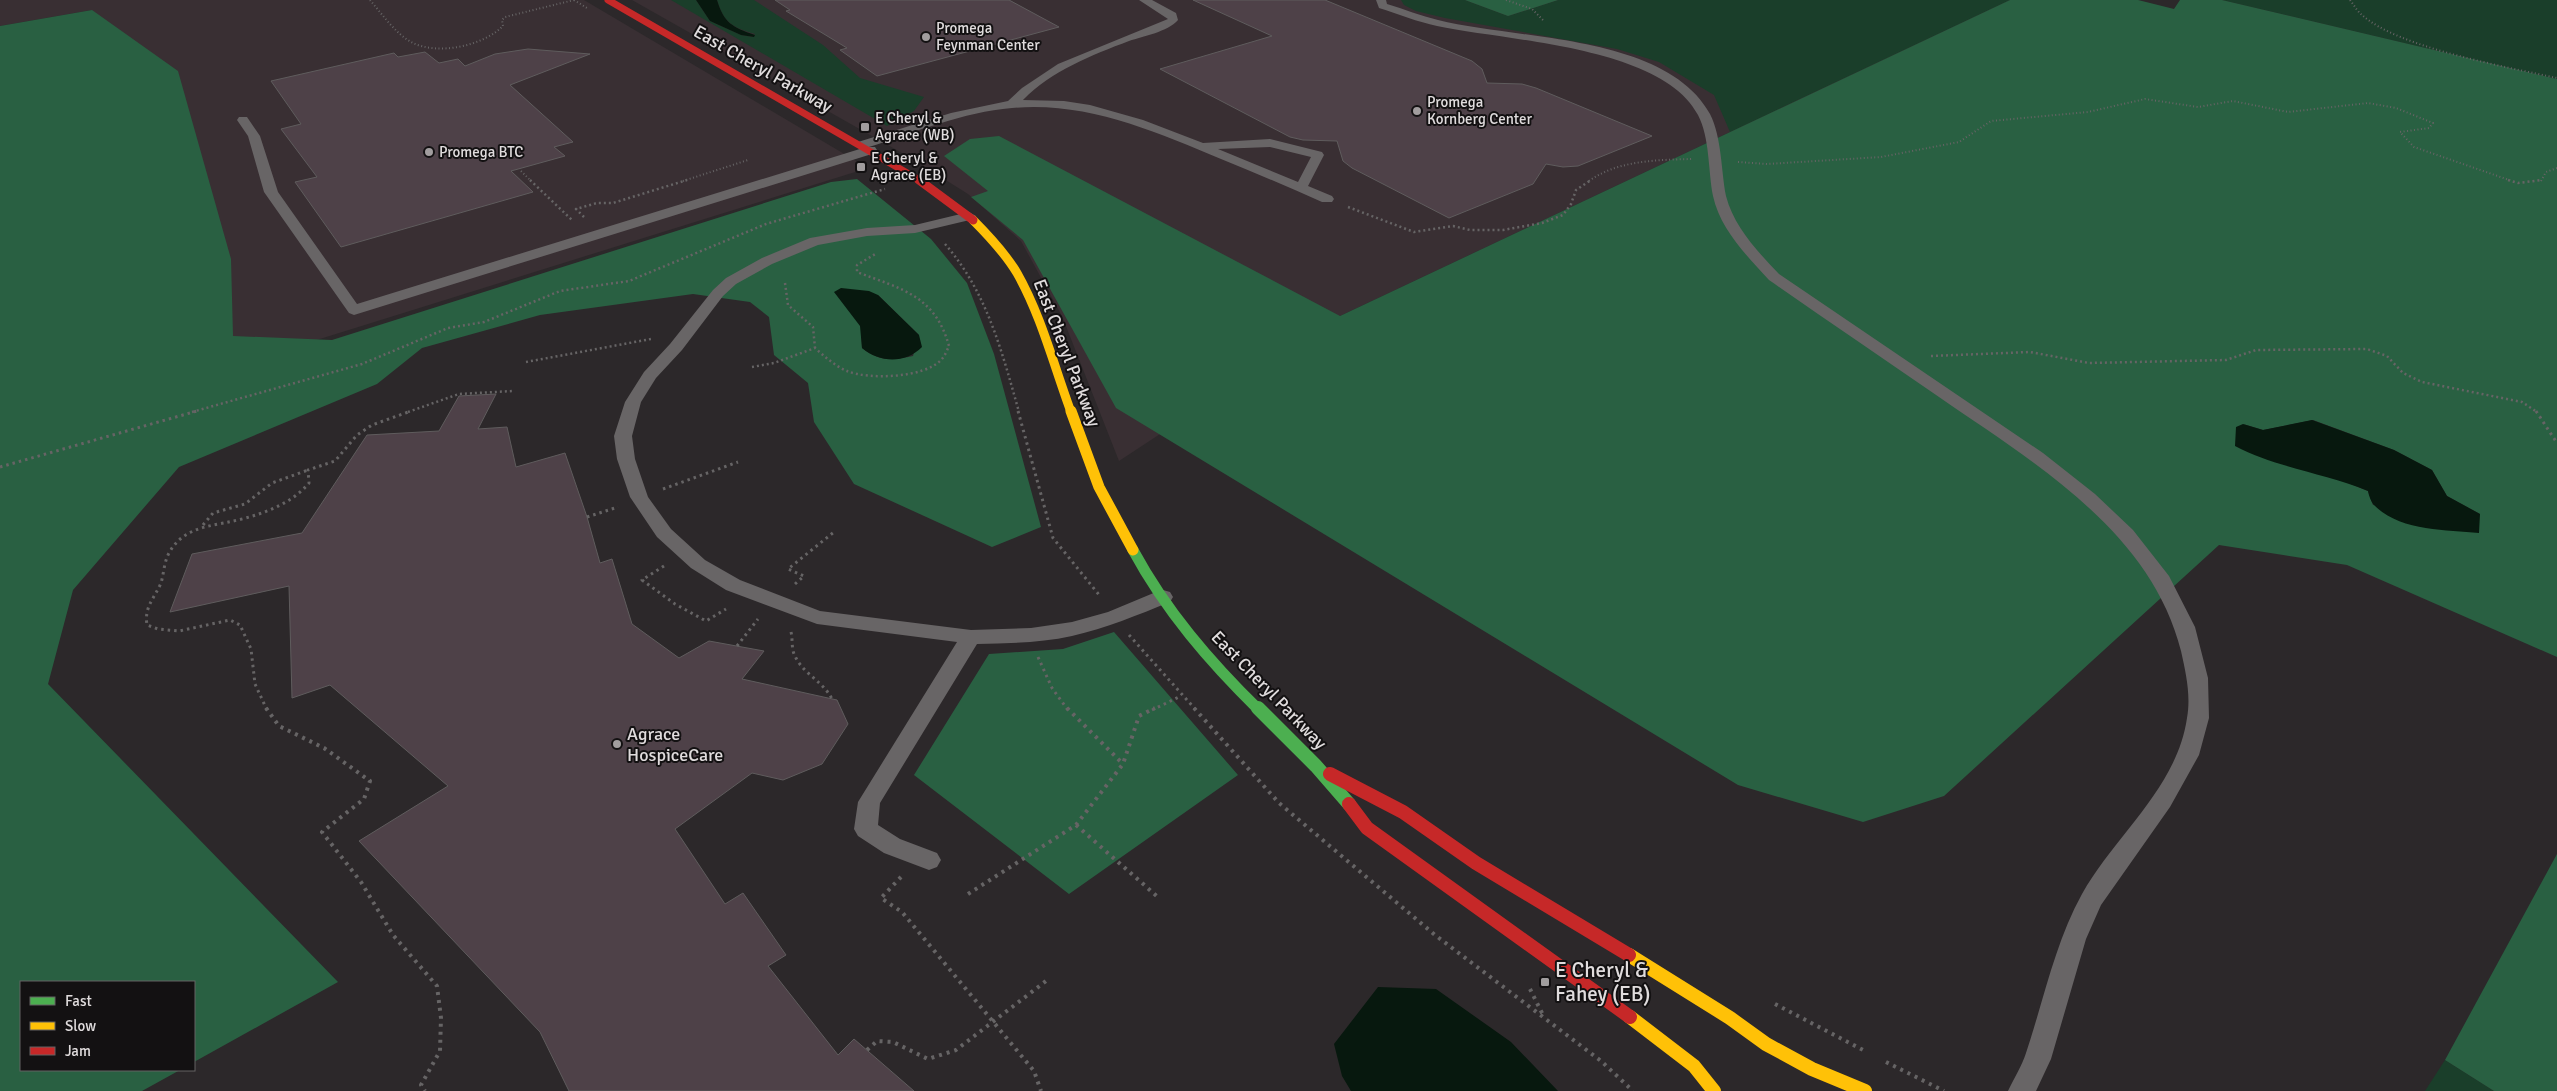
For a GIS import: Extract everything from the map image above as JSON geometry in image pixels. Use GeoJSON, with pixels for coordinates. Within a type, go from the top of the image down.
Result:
{"type":"FeatureCollection","features":[{"type":"Feature","properties":{"kind":"street","name":"East Cheryl Parkway"},"geometry":{"type":"LineString","coordinates":[[608,0],[867,148],[930,187],[969,216],[996,244],[1017,272],[1034,311],[1099,487],[1137,558],[1163,597],[1211,661],[1322,770],[1367,828],[1655,1035],[1694,1066],[1714,1091]]}},
{"type":"Feature","properties":{"kind":"street","name":"East Cheryl Parkway"},"geometry":{"type":"LineString","coordinates":[[1322,770],[1403,812],[1476,863],[1614,945],[1766,1044],[1812,1069],[1865,1091]]}},
{"type":"Feature","properties":{"kind":"lane"},"geometry":{"type":"LineString","coordinates":[[1012,104],[1024,90],[1096,49],[1164,25],[1173,20],[1172,14],[1144,0]]}},
{"type":"Feature","properties":{"kind":"lane"},"geometry":{"type":"LineString","coordinates":[[1382,0],[1382,6],[1437,23],[1592,49],[1625,58],[1674,81],[1693,97],[1704,116],[1715,160],[1721,203],[1741,242],[1774,277],[2037,457],[2089,498],[2126,534],[2162,581],[2185,627],[2198,678],[2198,718],[2188,755],[2162,801],[2092,899],[2073,939],[2038,1059],[2022,1091]]}},
{"type":"Feature","properties":{"kind":"lane"},"geometry":{"type":"LineString","coordinates":[[243,120],[254,136],[271,192],[354,310],[867,148],[957,115],[1012,104],[1057,104],[1122,115],[1327,198]]}},
{"type":"Feature","properties":{"kind":"lane"},"geometry":{"type":"LineString","coordinates":[[1201,146],[1270,142],[1318,155],[1301,188]]}},
{"type":"Feature","properties":{"kind":"lane"},"geometry":{"type":"LineString","coordinates":[[969,216],[902,231],[839,235],[800,246],[744,272],[718,293],[676,347],[650,375],[633,402],[623,436],[632,484],[643,504],[664,533],[698,564],[733,585],[817,617],[971,637],[1031,635],[1072,629],[1115,617],[1163,597]]}},
{"type":"Feature","properties":{"kind":"lane"},"geometry":{"type":"LineString","coordinates":[[925,858],[892,846],[866,829],[869,802],[971,637]]}},
{"type":"Feature","properties":{"kind":"path"},"geometry":{"type":"LineString","coordinates":[[370,0],[411,43],[432,48],[454,46],[486,39],[499,33],[503,26],[502,20],[505,17],[574,0],[580,4]]}},
{"type":"Feature","properties":{"kind":"path"},"geometry":{"type":"LineString","coordinates":[[2350,0],[2356,11],[2392,33],[2428,46],[2557,78]]}},
{"type":"Feature","properties":{"kind":"path"},"geometry":{"type":"LineString","coordinates":[[1327,198],[1414,232],[1453,226],[1470,230],[1503,230],[1542,223],[1563,215],[1571,204],[1576,190],[1596,176],[1619,167],[1657,160],[1686,158],[1767,164],[1881,157],[1959,142],[1991,122],[2088,112],[2145,99],[2198,107],[2233,101],[2288,112],[2368,103],[2396,108],[2433,123],[2429,128],[2400,132],[2414,147],[2518,183],[2541,181],[2546,172],[2557,168]]}},
{"type":"Feature","properties":{"kind":"path"},"geometry":{"type":"LineString","coordinates":[[587,220],[576,209],[597,203],[613,203],[748,160]]}},
{"type":"Feature","properties":{"kind":"path"},"geometry":{"type":"LineString","coordinates":[[521,171],[575,223]]}},
{"type":"Feature","properties":{"kind":"path"},"geometry":{"type":"LineString","coordinates":[[0,467],[362,364],[448,328],[484,322],[560,291],[629,280],[766,224],[888,188]]}},
{"type":"Feature","properties":{"kind":"path"},"geometry":{"type":"LineString","coordinates":[[785,283],[788,305],[813,327],[815,348],[834,364],[853,373],[885,375],[920,372],[940,362],[949,346],[944,326],[930,308],[907,292],[857,272],[857,264],[890,246],[902,231]]}},
{"type":"Feature","properties":{"kind":"path"},"geometry":{"type":"LineString","coordinates":[[940,238],[958,259],[985,304],[1005,362],[1053,538],[1102,598]]}},
{"type":"Feature","properties":{"kind":"path"},"geometry":{"type":"LineString","coordinates":[[526,362],[654,339],[652,344]]}},
{"type":"Feature","properties":{"kind":"path"},"geometry":{"type":"LineString","coordinates":[[752,367],[774,362],[815,348]]}},
{"type":"Feature","properties":{"kind":"path"},"geometry":{"type":"LineString","coordinates":[[1895,360],[1929,356],[2030,352],[2089,363],[2226,360],[2256,350],[2367,349],[2386,356],[2403,373],[2422,382],[2522,402],[2536,411],[2557,443]]}},
{"type":"Feature","properties":{"kind":"path"},"geometry":{"type":"LineString","coordinates":[[203,526],[213,513],[246,504],[272,483],[335,460],[357,435],[372,425],[459,394],[513,390]]}},
{"type":"Feature","properties":{"kind":"path"},"geometry":{"type":"LineString","coordinates":[[660,490],[738,462]]}},
{"type":"Feature","properties":{"kind":"path"},"geometry":{"type":"LineString","coordinates":[[308,470],[309,483],[299,495],[281,506],[225,523],[203,526],[190,531],[175,544],[168,554],[161,582],[144,614],[147,625],[163,632],[185,631],[230,620],[240,625],[251,650],[255,684],[269,715],[279,726],[324,748],[370,781],[364,799],[322,832],[361,882],[392,935],[437,986],[441,1018],[440,1051],[421,1085],[425,1091]]}},
{"type":"Feature","properties":{"kind":"path"},"geometry":{"type":"LineString","coordinates":[[737,646],[774,602],[804,576],[788,569],[834,532]]}},
{"type":"Feature","properties":{"kind":"path"},"geometry":{"type":"LineString","coordinates":[[1031,635],[1043,674],[1070,712],[1081,727],[1123,764]]}},
{"type":"Feature","properties":{"kind":"path"},"geometry":{"type":"LineString","coordinates":[[968,894],[1076,825],[1123,764],[1139,716],[1181,696]]}},
{"type":"Feature","properties":{"kind":"path"},"geometry":{"type":"LineString","coordinates":[[1076,825],[1159,898]]}},
{"type":"Feature","properties":{"kind":"path"},"geometry":{"type":"LineString","coordinates":[[925,858],[881,898],[902,912],[994,1022],[1034,1071],[1041,1091]]}},
{"type":"Feature","properties":{"kind":"path"},"geometry":{"type":"LineString","coordinates":[[867,1050],[877,1041],[893,1042],[928,1058],[956,1050],[1046,982]]}},
{"type":"Feature","properties":{"kind":"path"},"geometry":{"type":"LineString","coordinates":[[1770,1001],[1873,1055]]}},
{"type":"Feature","properties":{"kind":"path"},"geometry":{"type":"LineString","coordinates":[[1881,1059],[1944,1091]]}},
{"type":"Feature","properties":{"kind":"shaded area"},"geometry":{"type":"Polygon","coordinates":[[[0,0],[584,0],[868,168],[233,366],[92,10],[0,26],[0,0]]]}},
{"type":"Feature","properties":{"kind":"shaded area"},"geometry":{"type":"Polygon","coordinates":[[[632,0],[2010,0],[1340,316],[1119,461],[1062,316],[1021,241],[968,194],[909,157],[632,0]]]}},
{"type":"Feature","properties":{"kind":"shaded area"},"geometry":{"type":"Polygon","coordinates":[[[696,0],[717,0],[723,14],[730,23],[755,35],[754,37],[741,35],[710,21],[696,0]]]}},
{"type":"Feature","properties":{"kind":"shaded area"},"geometry":{"type":"Polygon","coordinates":[[[841,288],[869,291],[878,295],[919,335],[922,347],[915,353],[900,359],[877,357],[862,348],[860,326],[834,292],[841,288]]]}},
{"type":"Feature","properties":{"kind":"shaded area"},"geometry":{"type":"Polygon","coordinates":[[[2312,420],[2394,450],[2432,470],[2447,496],[2480,514],[2479,533],[2424,528],[2396,520],[2384,514],[2374,505],[2368,491],[2335,479],[2267,460],[2235,446],[2236,427],[2243,424],[2263,430],[2312,420]]]}},
{"type":"Feature","properties":{"kind":"shaded area"},"geometry":{"type":"Polygon","coordinates":[[[1378,987],[1436,989],[1511,1042],[1558,1091],[1351,1091],[1342,1076],[1334,1044],[1378,987]]]}},
{"type":"Feature","properties":{"kind":"green space"},"geometry":{"type":"Polygon","coordinates":[[[671,0],[696,0],[710,21],[741,35],[753,37],[755,34],[740,29],[726,19],[717,0],[754,0],[823,45],[860,78],[924,97],[914,111],[887,126],[671,0]]]}},
{"type":"Feature","properties":{"kind":"green space"},"geometry":{"type":"Polygon","coordinates":[[[1401,0],[1465,0],[1508,16],[1558,0],[2010,0],[1730,132],[1714,95],[1659,62],[1617,49],[1445,18],[1416,11],[1404,5],[1401,0]]]}},
{"type":"Feature","properties":{"kind":"green space"},"geometry":{"type":"Polygon","coordinates":[[[1465,0],[1558,0],[1508,16],[1465,0]]]}},
{"type":"Feature","properties":{"kind":"green space"},"geometry":{"type":"Polygon","coordinates":[[[2010,0],[2138,0],[2174,9],[2180,0],[2222,0],[2557,79],[2557,657],[2347,565],[2219,545],[1944,796],[1863,822],[1738,785],[1116,408],[1023,240],[971,197],[988,191],[944,156],[970,139],[999,136],[1340,316],[2010,0]],[[2313,420],[2263,430],[2243,424],[2341,480],[2368,491],[2373,505],[2480,514],[2447,496],[2432,470],[2394,450],[2313,420]]]}},
{"type":"Feature","properties":{"kind":"green space"},"geometry":{"type":"Polygon","coordinates":[[[2222,0],[2557,0],[2557,79],[2222,0]]]}},
{"type":"Feature","properties":{"kind":"green space"},"geometry":{"type":"Polygon","coordinates":[[[92,10],[178,71],[231,259],[233,336],[332,340],[831,182],[857,179],[931,239],[967,283],[994,354],[1041,527],[992,547],[854,484],[814,422],[808,383],[774,355],[769,317],[750,302],[693,294],[540,315],[422,348],[377,384],[179,467],[73,590],[48,684],[338,982],[195,1061],[195,981],[20,981],[20,1071],[178,1071],[142,1091],[0,1091],[0,26],[92,10]],[[878,295],[839,296],[861,326],[862,348],[868,353],[886,359],[913,356],[919,335],[878,295]]]}},
{"type":"Feature","properties":{"kind":"green space"},"geometry":{"type":"Polygon","coordinates":[[[1114,632],[1238,775],[1069,894],[914,775],[989,654],[1063,649],[1114,632]]]}},
{"type":"Feature","properties":{"kind":"green space"},"geometry":{"type":"Polygon","coordinates":[[[2557,854],[2557,1091],[2494,1091],[2445,1060],[2557,854]]]}},
{"type":"Feature","properties":{"kind":"green space"},"geometry":{"type":"Polygon","coordinates":[[[2445,1060],[2494,1091],[2425,1091],[2445,1060]]]}},
{"type":"Feature","properties":{"kind":"building","name":"Promega Feynman Center"},"geometry":{"type":"Polygon","coordinates":[[[775,0],[1009,0],[1059,27],[877,76],[840,50],[847,48],[786,11],[790,10],[775,0]]]}},
{"type":"Feature","properties":{"kind":"building","name":"Promega Kornberg Center"},"geometry":{"type":"Polygon","coordinates":[[[1193,0],[1325,0],[1472,61],[1482,69],[1487,83],[1522,84],[1536,88],[1652,136],[1578,166],[1563,167],[1546,164],[1533,184],[1449,218],[1352,168],[1343,161],[1337,141],[1303,140],[1290,137],[1160,69],[1272,36],[1193,0]]]}},
{"type":"Feature","properties":{"kind":"building","name":"Promega BTC"},"geometry":{"type":"Polygon","coordinates":[[[528,49],[590,54],[510,85],[573,142],[554,147],[565,156],[511,171],[533,192],[341,247],[295,182],[317,177],[281,129],[301,124],[271,81],[394,53],[398,57],[425,52],[439,63],[458,59],[465,66],[495,54],[528,49]]]}},
{"type":"Feature","properties":{"kind":"building","name":"Agrace HospiceCare"},"geometry":{"type":"Polygon","coordinates":[[[496,394],[478,429],[507,427],[516,467],[565,453],[587,517],[600,563],[612,559],[632,624],[679,658],[709,641],[764,651],[742,679],[837,700],[848,724],[822,764],[783,780],[752,773],[675,829],[725,904],[743,893],[786,955],[768,966],[838,1055],[854,1039],[914,1091],[569,1091],[540,1032],[359,841],[448,786],[330,685],[292,698],[289,586],[170,612],[192,554],[302,533],[367,435],[439,431],[459,396],[496,394]]]}},
{"type":"Feature","properties":{"kind":"traffic: fast"},"geometry":{"type":"LineString","coordinates":[[1133,550],[1159,594],[1201,649],[1229,680],[1316,766],[1349,804]]}},
{"type":"Feature","properties":{"kind":"traffic: slow"},"geometry":{"type":"LineString","coordinates":[[973,220],[996,243],[1017,273],[1034,311],[1099,487],[1133,550]]}},
{"type":"Feature","properties":{"kind":"traffic: slow"},"geometry":{"type":"LineString","coordinates":[[1629,955],[1730,1018],[1766,1044],[1812,1069],[1865,1091]]}},
{"type":"Feature","properties":{"kind":"traffic: slow"},"geometry":{"type":"LineString","coordinates":[[1630,1017],[1694,1066],[1714,1091]]}},
{"type":"Feature","properties":{"kind":"traffic: jam"},"geometry":{"type":"LineString","coordinates":[[608,0],[871,150],[931,187],[973,220]]}},
{"type":"Feature","properties":{"kind":"traffic: jam"},"geometry":{"type":"LineString","coordinates":[[1330,774],[1403,812],[1476,863],[1629,955]]}},
{"type":"Feature","properties":{"kind":"traffic: jam"},"geometry":{"type":"LineString","coordinates":[[1349,804],[1367,828],[1630,1017]]}},
{"type":"Feature","properties":{"kind":"place","name":"Promega Feynman Center"},"geometry":{"type":"Point","coordinates":[926,37]}},
{"type":"Feature","properties":{"kind":"place","name":"Promega Kornberg Center"},"geometry":{"type":"Point","coordinates":[1417,111]}},
{"type":"Feature","properties":{"kind":"place","name":"E Cheryl & Agrace (WB)"},"geometry":{"type":"Point","coordinates":[865,127]}},
{"type":"Feature","properties":{"kind":"place","name":"Promega BTC"},"geometry":{"type":"Point","coordinates":[429,152]}},
{"type":"Feature","properties":{"kind":"place","name":"E Cheryl & Agrace (EB)"},"geometry":{"type":"Point","coordinates":[861,167]}},
{"type":"Feature","properties":{"kind":"place","name":"Agrace HospiceCare"},"geometry":{"type":"Point","coordinates":[617,744]}},
{"type":"Feature","properties":{"kind":"place","name":"E Cheryl & Fahey (EB)"},"geometry":{"type":"Point","coordinates":[1545,982]}}]}
